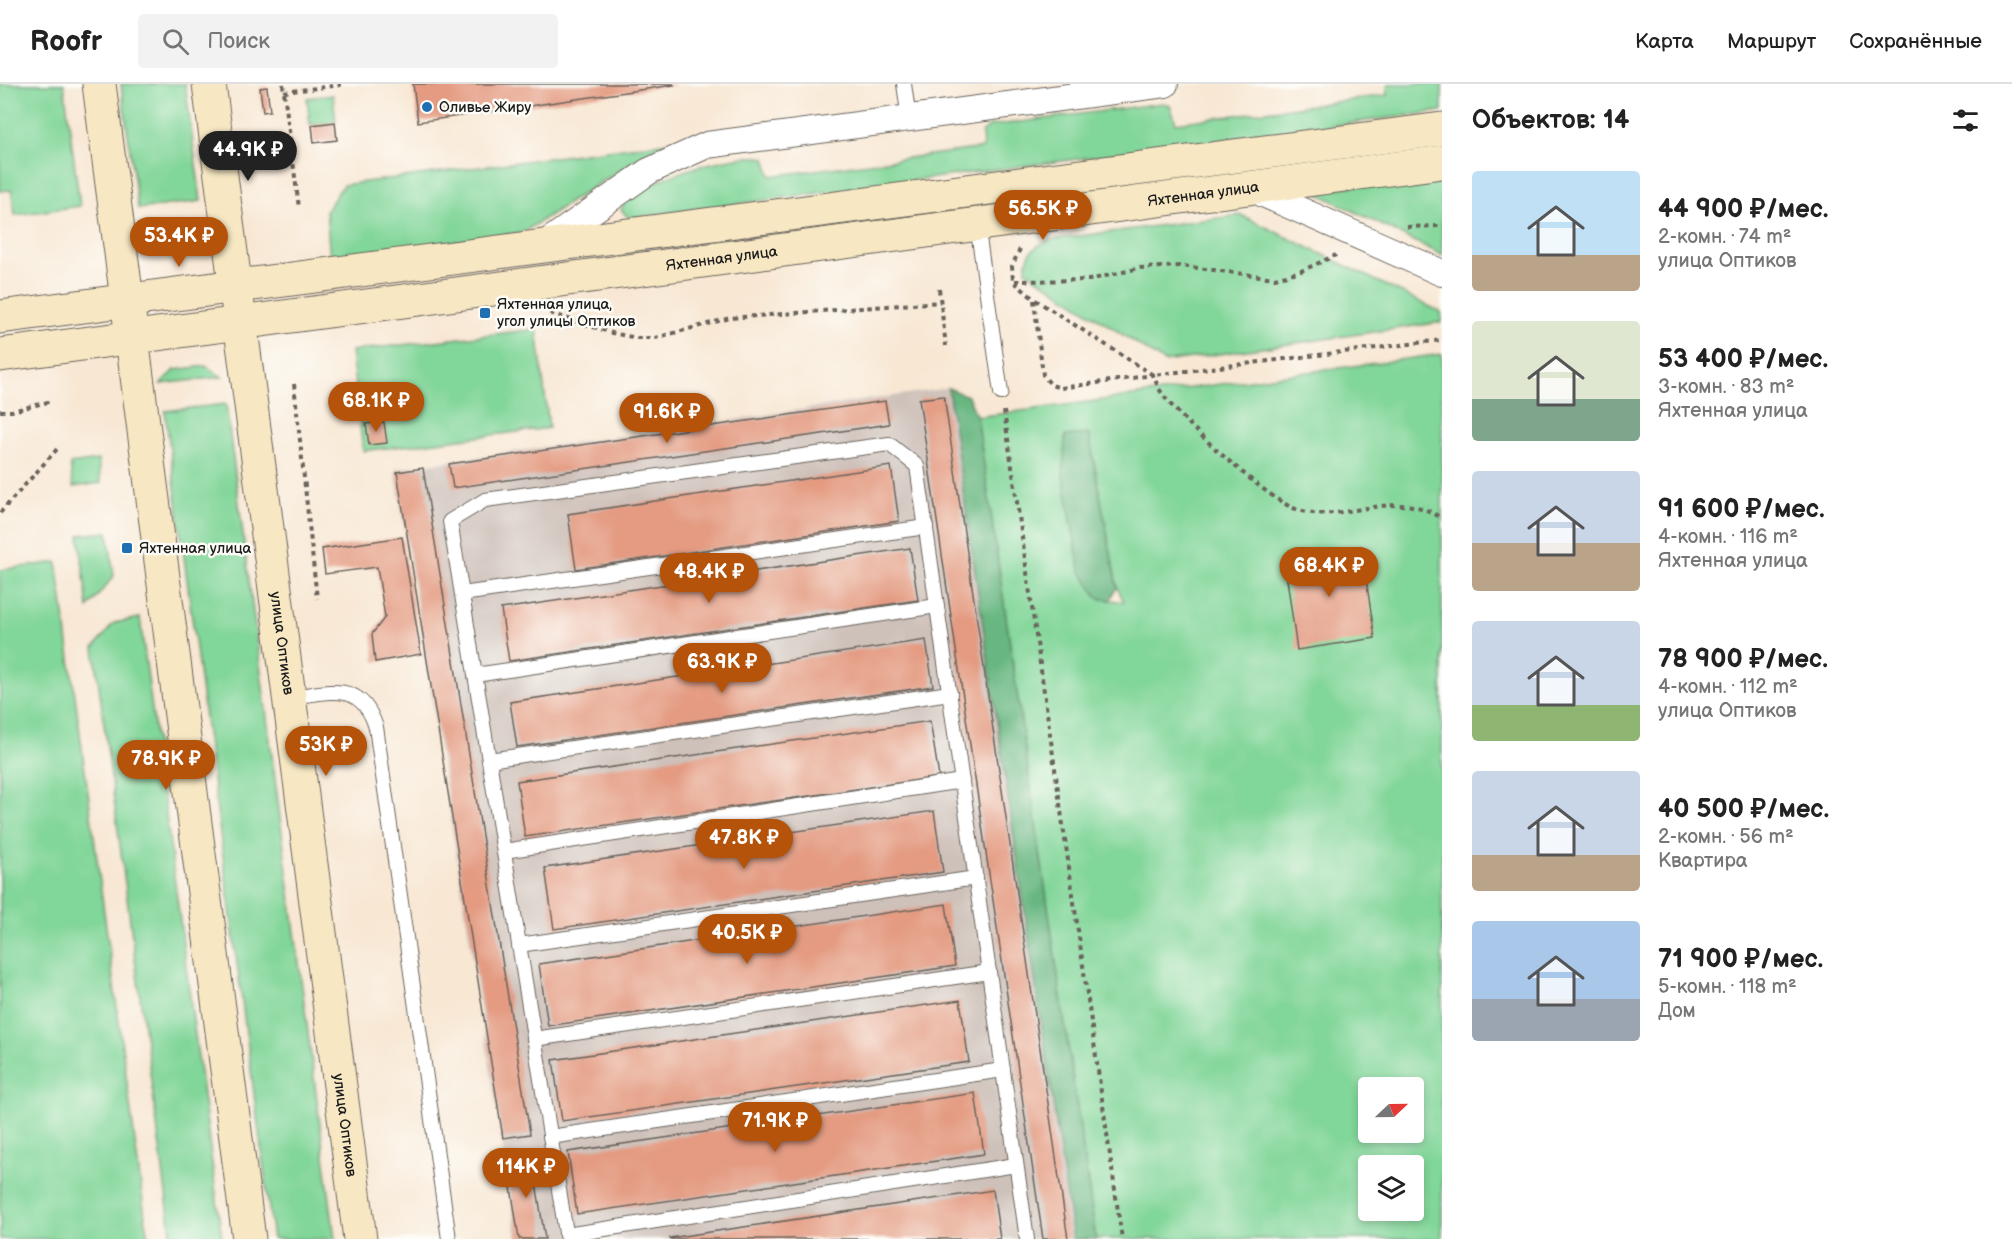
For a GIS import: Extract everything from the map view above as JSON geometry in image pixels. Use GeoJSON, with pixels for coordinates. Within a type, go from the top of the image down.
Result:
{"type":"FeatureCollection","features":[{"type":"Feature","properties":{"kind":"street"},"geometry":{"type":"LineString","coordinates":[[99,84],[249,1239]]}},
{"type":"Feature","properties":{"kind":"street","name":"улица Оптиков"},"geometry":{"type":"LineString","coordinates":[[209,84],[360,1239]]}},
{"type":"Feature","properties":{"kind":"street"},"geometry":{"type":"LineString","coordinates":[[541,247],[648,171],[707,145],[1165,84]]}},
{"type":"Feature","properties":{"kind":"street"},"geometry":{"type":"LineString","coordinates":[[0,317],[1442,129]]}},
{"type":"Feature","properties":{"kind":"street","name":"Яхтенная улица"},"geometry":{"type":"LineString","coordinates":[[0,355],[1442,162]]}},
{"type":"Feature","properties":{"kind":"street"},"geometry":{"type":"LineString","coordinates":[[1250,188],[1442,273]]}},
{"type":"Feature","properties":{"kind":"lane"},"geometry":{"type":"LineString","coordinates":[[904,84],[909,119]]}},
{"type":"Feature","properties":{"kind":"lane"},"geometry":{"type":"LineString","coordinates":[[977,224],[1001,393]]}},
{"type":"Feature","properties":{"kind":"lane"},"geometry":{"type":"LineString","coordinates":[[1016,1165],[567,1237],[450,521],[485,500],[889,444],[918,466],[1027,1239]]}},
{"type":"Feature","properties":{"kind":"lane"},"geometry":{"type":"LineString","coordinates":[[462,594],[926,527]]}},
{"type":"Feature","properties":{"kind":"lane"},"geometry":{"type":"LineString","coordinates":[[475,675],[937,606]]}},
{"type":"Feature","properties":{"kind":"lane"},"geometry":{"type":"LineString","coordinates":[[290,697],[342,691],[357,697],[370,708],[376,727],[449,1239]]}},
{"type":"Feature","properties":{"kind":"lane"},"geometry":{"type":"LineString","coordinates":[[489,760],[950,693]]}},
{"type":"Feature","properties":{"kind":"lane"},"geometry":{"type":"LineString","coordinates":[[504,851],[962,781]]}},
{"type":"Feature","properties":{"kind":"lane"},"geometry":{"type":"LineString","coordinates":[[519,945],[976,878]]}},
{"type":"Feature","properties":{"kind":"lane"},"geometry":{"type":"LineString","coordinates":[[534,1039],[989,972]]}},
{"type":"Feature","properties":{"kind":"lane"},"geometry":{"type":"LineString","coordinates":[[550,1137],[1003,1070]]}},
{"type":"Feature","properties":{"kind":"path"},"geometry":{"type":"LineString","coordinates":[[283,84],[298,208]]}},
{"type":"Feature","properties":{"kind":"path"},"geometry":{"type":"LineString","coordinates":[[284,92],[341,85]]}},
{"type":"Feature","properties":{"kind":"path"},"geometry":{"type":"LineString","coordinates":[[1013,281],[1089,280],[1140,268],[1182,266],[1275,278],[1301,272],[1367,240],[1398,228],[1442,226]]}},
{"type":"Feature","properties":{"kind":"path"},"geometry":{"type":"LineString","coordinates":[[1024,244],[1016,254],[1012,266],[1013,281],[1034,299],[1153,375],[1163,394],[1185,420],[1270,495],[1292,508],[1313,513],[1391,504],[1413,505],[1442,519]]}},
{"type":"Feature","properties":{"kind":"path"},"geometry":{"type":"LineString","coordinates":[[1326,249],[1347,259]]}},
{"type":"Feature","properties":{"kind":"path"},"geometry":{"type":"LineString","coordinates":[[939,289],[946,346]]}},
{"type":"Feature","properties":{"kind":"path"},"geometry":{"type":"LineString","coordinates":[[1034,299],[1043,375],[1051,385],[1061,388],[1442,340]]}},
{"type":"Feature","properties":{"kind":"path"},"geometry":{"type":"LineString","coordinates":[[542,310],[612,333],[637,338],[654,338],[730,318],[940,302]]}},
{"type":"Feature","properties":{"kind":"path"},"geometry":{"type":"LineString","coordinates":[[294,384],[317,599]]}},
{"type":"Feature","properties":{"kind":"path"},"geometry":{"type":"LineString","coordinates":[[1001,393],[1122,1239]]}},
{"type":"Feature","properties":{"kind":"path"},"geometry":{"type":"LineString","coordinates":[[0,411],[12,411],[52,402]]}},
{"type":"Feature","properties":{"kind":"path"},"geometry":{"type":"LineString","coordinates":[[0,513],[58,448]]}},
{"type":"Feature","properties":{"kind":"shaded area"},"geometry":{"type":"Polygon","coordinates":[[[948,388],[1073,1239],[517,1239],[395,469],[948,388]]]}},
{"type":"Feature","properties":{"kind":"green space"},"geometry":{"type":"Polygon","coordinates":[[[0,84],[64,84],[80,206],[15,215],[11,190],[0,191],[0,84]]]}},
{"type":"Feature","properties":{"kind":"green space"},"geometry":{"type":"Polygon","coordinates":[[[121,84],[185,84],[201,201],[138,209],[121,84]]]}},
{"type":"Feature","properties":{"kind":"green space"},"geometry":{"type":"Polygon","coordinates":[[[1387,84],[1442,84],[1442,111],[629,218],[621,210],[628,199],[663,179],[686,170],[732,159],[765,158],[771,176],[983,148],[982,133],[990,126],[1163,103],[1170,105],[1176,123],[1388,95],[1387,84]]]}},
{"type":"Feature","properties":{"kind":"green space"},"geometry":{"type":"Polygon","coordinates":[[[333,95],[336,122],[310,125],[307,98],[333,95]]]}},
{"type":"Feature","properties":{"kind":"green space"},"geometry":{"type":"Polygon","coordinates":[[[669,142],[635,160],[522,233],[330,258],[326,211],[343,185],[669,142]]]}},
{"type":"Feature","properties":{"kind":"green space"},"geometry":{"type":"Polygon","coordinates":[[[1442,175],[1442,255],[1313,191],[1442,175]]]}},
{"type":"Feature","properties":{"kind":"green space"},"geometry":{"type":"Polygon","coordinates":[[[1241,215],[1441,312],[1442,322],[1164,362],[1026,271],[1029,255],[1039,245],[1049,240],[1241,215]]]}},
{"type":"Feature","properties":{"kind":"green space"},"geometry":{"type":"Polygon","coordinates":[[[204,228],[203,237],[197,244],[171,254],[153,250],[141,237],[204,228]]]}},
{"type":"Feature","properties":{"kind":"green space"},"geometry":{"type":"Polygon","coordinates":[[[537,329],[549,428],[363,451],[351,351],[537,329]]]}},
{"type":"Feature","properties":{"kind":"green space"},"geometry":{"type":"Polygon","coordinates":[[[1442,354],[1442,1239],[1096,1239],[977,417],[1442,354]],[[1089,435],[1098,598],[1124,602],[1117,587],[1089,435]]]}},
{"type":"Feature","properties":{"kind":"green space"},"geometry":{"type":"Polygon","coordinates":[[[206,366],[222,377],[161,384],[175,370],[206,366]]]}},
{"type":"Feature","properties":{"kind":"green space"},"geometry":{"type":"Polygon","coordinates":[[[948,388],[968,396],[977,417],[1096,1239],[1073,1239],[948,388]]]}},
{"type":"Feature","properties":{"kind":"green space"},"geometry":{"type":"Polygon","coordinates":[[[226,404],[335,1239],[273,1239],[165,411],[226,404]]]}},
{"type":"Feature","properties":{"kind":"green space"},"geometry":{"type":"Polygon","coordinates":[[[1089,434],[1117,587],[1110,600],[1098,598],[1080,570],[1063,476],[1065,436],[1089,434]]]}},
{"type":"Feature","properties":{"kind":"green space"},"geometry":{"type":"Polygon","coordinates":[[[98,460],[101,483],[73,487],[70,464],[98,460]]]}},
{"type":"Feature","properties":{"kind":"green space"},"geometry":{"type":"Polygon","coordinates":[[[108,532],[114,576],[88,608],[79,535],[108,532]]]}},
{"type":"Feature","properties":{"kind":"green space"},"geometry":{"type":"Polygon","coordinates":[[[57,562],[148,1239],[0,1239],[0,570],[57,562]]]}},
{"type":"Feature","properties":{"kind":"green space"},"geometry":{"type":"Polygon","coordinates":[[[140,618],[222,1239],[172,1239],[94,648],[114,623],[140,618]]]}},
{"type":"Feature","properties":{"kind":"building"},"geometry":{"type":"Polygon","coordinates":[[[413,84],[673,84],[674,85],[418,122],[413,84]]]}},
{"type":"Feature","properties":{"kind":"building"},"geometry":{"type":"Polygon","coordinates":[[[267,87],[270,111],[263,112],[260,88],[267,87]]]}},
{"type":"Feature","properties":{"kind":"building"},"geometry":{"type":"Polygon","coordinates":[[[335,122],[337,140],[314,143],[312,125],[335,122]]]}},
{"type":"Feature","properties":{"kind":"building"},"geometry":{"type":"Polygon","coordinates":[[[944,396],[1068,1239],[1043,1239],[919,399],[944,396]]]}},
{"type":"Feature","properties":{"kind":"building"},"geometry":{"type":"Polygon","coordinates":[[[885,401],[889,424],[453,488],[449,464],[885,401]]]}},
{"type":"Feature","properties":{"kind":"building"},"geometry":{"type":"Polygon","coordinates":[[[384,422],[387,443],[369,445],[366,424],[384,422]]]}},
{"type":"Feature","properties":{"kind":"building"},"geometry":{"type":"Polygon","coordinates":[[[891,466],[899,521],[576,569],[568,514],[891,466]]]}},
{"type":"Feature","properties":{"kind":"building"},"geometry":{"type":"Polygon","coordinates":[[[423,468],[530,1134],[503,1138],[397,472],[423,468]]]}},
{"type":"Feature","properties":{"kind":"building"},"geometry":{"type":"Polygon","coordinates":[[[402,537],[421,654],[375,662],[372,634],[385,617],[377,567],[325,574],[322,549],[402,537]]]}},
{"type":"Feature","properties":{"kind":"building"},"geometry":{"type":"Polygon","coordinates":[[[1361,546],[1375,638],[1297,650],[1284,558],[1361,546]]]}},
{"type":"Feature","properties":{"kind":"building"},"geometry":{"type":"Polygon","coordinates":[[[910,548],[918,600],[509,661],[501,609],[910,548]]]}},
{"type":"Feature","properties":{"kind":"building"},"geometry":{"type":"Polygon","coordinates":[[[926,640],[933,686],[517,747],[510,702],[926,640]]]}},
{"type":"Feature","properties":{"kind":"building"},"geometry":{"type":"Polygon","coordinates":[[[930,721],[939,777],[525,837],[517,781],[930,721]]]}},
{"type":"Feature","properties":{"kind":"building"},"geometry":{"type":"Polygon","coordinates":[[[934,811],[943,872],[554,929],[545,868],[934,811]]]}},
{"type":"Feature","properties":{"kind":"building"},"geometry":{"type":"Polygon","coordinates":[[[946,904],[955,966],[548,1026],[539,964],[946,904]]]}},
{"type":"Feature","properties":{"kind":"building"},"geometry":{"type":"Polygon","coordinates":[[[960,1000],[969,1062],[562,1121],[553,1060],[960,1000]]]}},
{"type":"Feature","properties":{"kind":"building"},"geometry":{"type":"Polygon","coordinates":[[[975,1093],[984,1154],[577,1214],[568,1152],[975,1093]]]}},
{"type":"Feature","properties":{"kind":"building"},"geometry":{"type":"Polygon","coordinates":[[[532,1157],[545,1239],[519,1239],[507,1161],[532,1157]]]}},
{"type":"Feature","properties":{"kind":"building"},"geometry":{"type":"Polygon","coordinates":[[[993,1190],[1000,1239],[670,1239],[670,1238],[993,1190]]]}},
{"type":"Feature","properties":{"kind":"place","name":"Оливье Жиру"},"geometry":{"type":"Point","coordinates":[427,107]}},
{"type":"Feature","properties":{"kind":"place","name":"Яхтенная улица, угол улицы Оптиков"},"geometry":{"type":"Point","coordinates":[485,313]}},
{"type":"Feature","properties":{"kind":"place","name":"Яхтенная улица"},"geometry":{"type":"Point","coordinates":[127,548]}}]}
